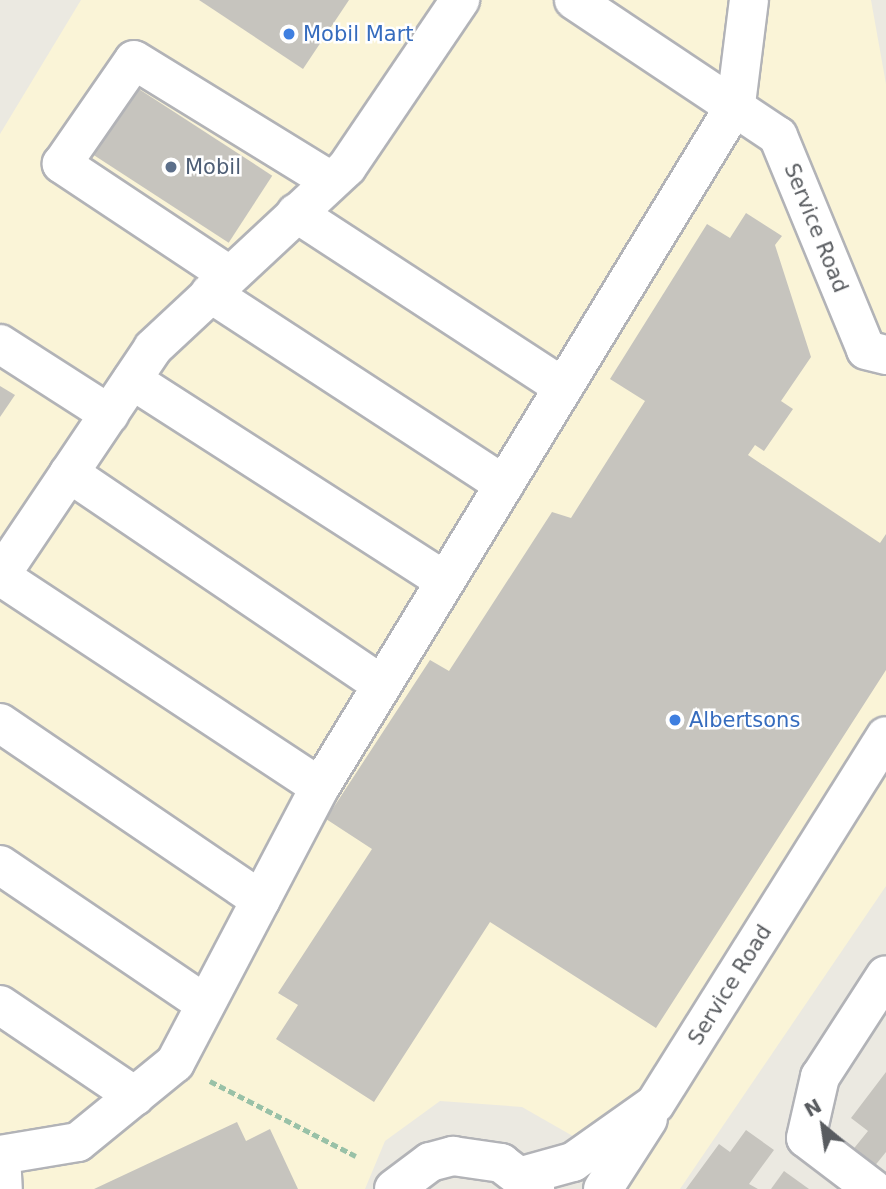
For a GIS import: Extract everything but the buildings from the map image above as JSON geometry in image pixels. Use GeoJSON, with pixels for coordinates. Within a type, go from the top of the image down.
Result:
{"type":"FeatureCollection","features":[{"type":"Feature","properties":{"kind":"street"},"geometry":{"type":"LineString","coordinates":[[320,787],[0,576],[153,348],[331,181],[460,0]]}},
{"type":"Feature","properties":{"kind":"street"},"geometry":{"type":"LineString","coordinates":[[574,0],[736,104]]}},
{"type":"Feature","properties":{"kind":"street"},"geometry":{"type":"LineString","coordinates":[[1,1166],[78,1142],[175,1063],[320,787],[736,104],[749,0]]}},
{"type":"Feature","properties":{"kind":"street"},"geometry":{"type":"LineString","coordinates":[[331,181],[134,60],[62,164],[220,284],[504,485]]}},
{"type":"Feature","properties":{"kind":"street","name":"Service Road"},"geometry":{"type":"LineString","coordinates":[[736,104],[778,136],[866,350],[886,355]]}},
{"type":"Feature","properties":{"kind":"street"},"geometry":{"type":"LineString","coordinates":[[296,213],[564,387]]}},
{"type":"Feature","properties":{"kind":"street"},"geometry":{"type":"LineString","coordinates":[[0,344],[109,414]]}},
{"type":"Feature","properties":{"kind":"street"},"geometry":{"type":"LineString","coordinates":[[132,380],[445,581]]}},
{"type":"Feature","properties":{"kind":"street"},"geometry":{"type":"LineString","coordinates":[[69,473],[382,685]]}},
{"type":"Feature","properties":{"kind":"street"},"geometry":{"type":"LineString","coordinates":[[0,723],[260,900]]}},
{"type":"Feature","properties":{"kind":"street","name":"Service Road"},"geometry":{"type":"LineString","coordinates":[[529,1182],[573,1162],[655,1104],[886,736]]}},
{"type":"Feature","properties":{"kind":"street"},"geometry":{"type":"LineString","coordinates":[[0,865],[205,1004]]}},
{"type":"Feature","properties":{"kind":"street"},"geometry":{"type":"LineString","coordinates":[[873,1189],[806,1138],[820,1077],[886,975]]}},
{"type":"Feature","properties":{"kind":"street"},"geometry":{"type":"LineString","coordinates":[[0,1006],[135,1096]]}},
{"type":"Feature","properties":{"kind":"street"},"geometry":{"type":"LineString","coordinates":[[603,1189],[655,1104]]}},
{"type":"Feature","properties":{"kind":"street"},"geometry":{"type":"LineString","coordinates":[[394,1189],[429,1162],[453,1156],[501,1163],[529,1182]]}},
{"type":"Feature","properties":{"kind":"path"},"geometry":{"type":"LineString","coordinates":[[175,1063],[355,1156]]}},
{"type":"Feature","properties":{"kind":"shaded area"},"geometry":{"type":"Polygon","coordinates":[[[81,0],[871,0],[886,84],[886,886],[680,1189],[616,1189],[599,1151],[522,1107],[440,1101],[385,1141],[365,1189],[0,1189],[0,134],[81,0]]]}},
{"type":"Feature","properties":{"kind":"place","name":"Mobil Mart"},"geometry":{"type":"Point","coordinates":[289,34]}},
{"type":"Feature","properties":{"kind":"place","name":"Mobil"},"geometry":{"type":"Point","coordinates":[171,167]}},
{"type":"Feature","properties":{"kind":"place","name":"Albertsons"},"geometry":{"type":"Point","coordinates":[675,720]}}]}
